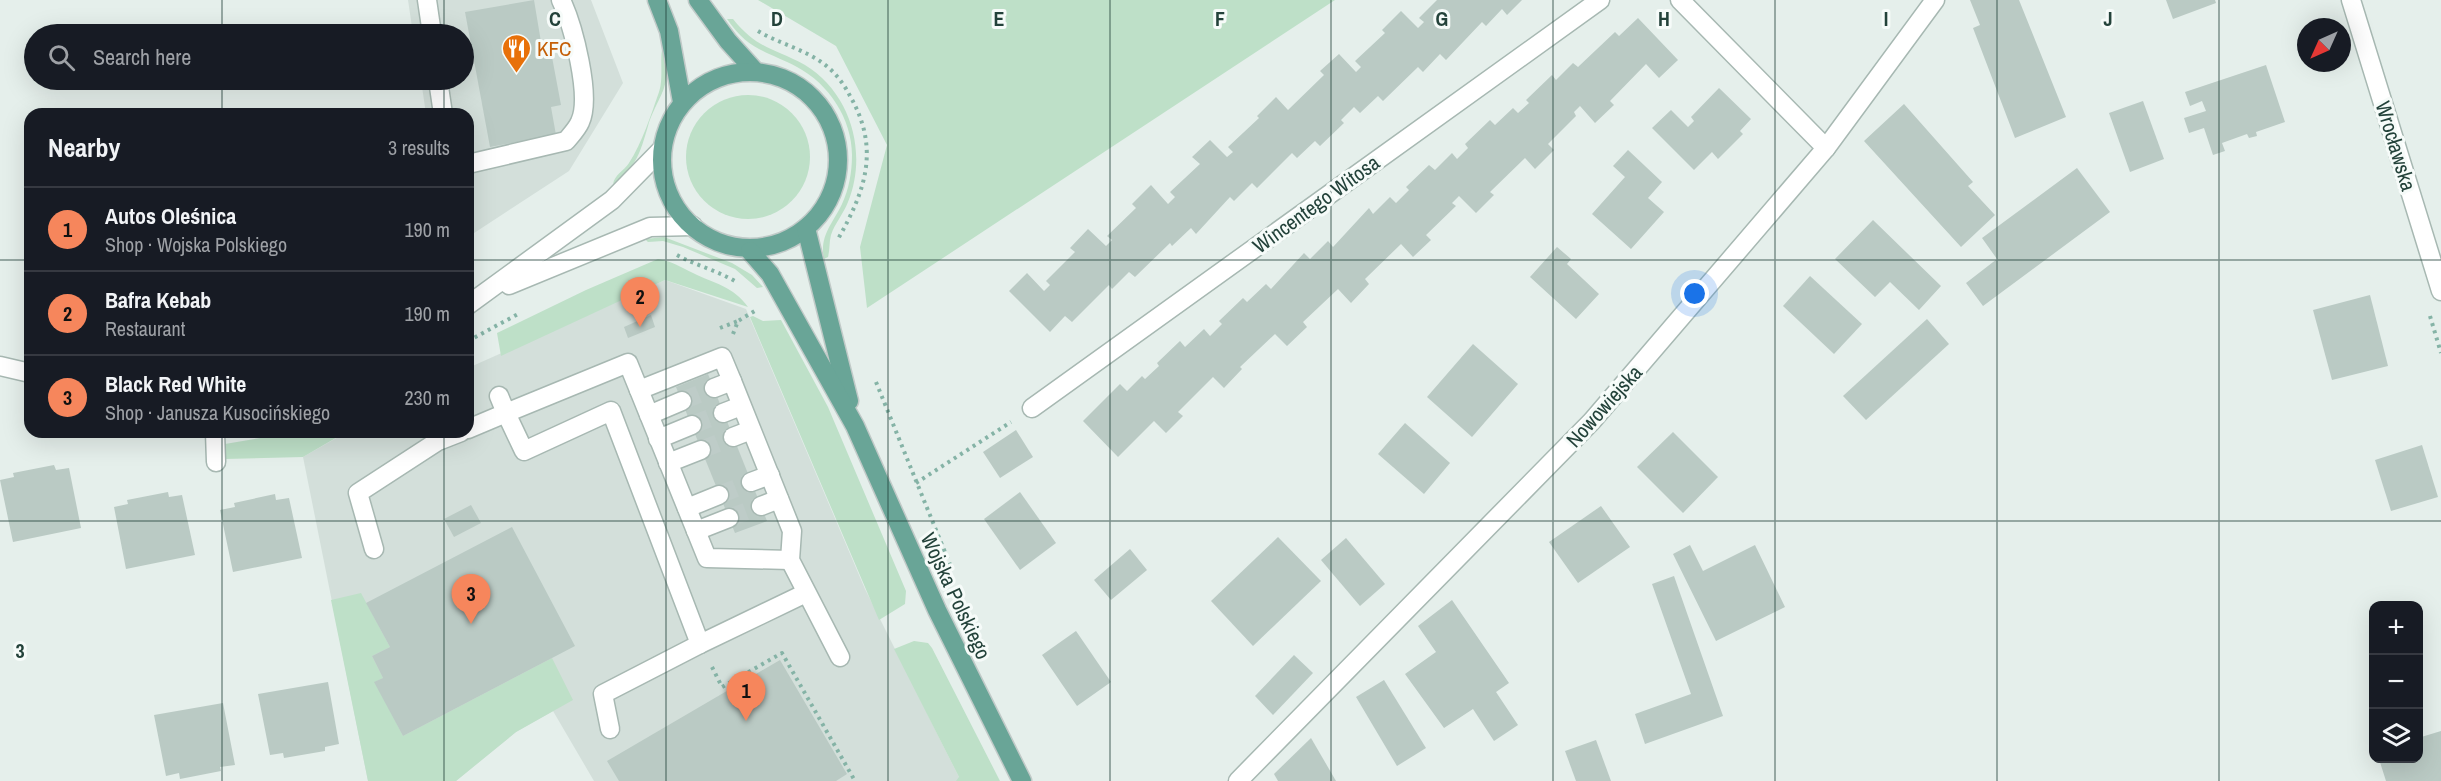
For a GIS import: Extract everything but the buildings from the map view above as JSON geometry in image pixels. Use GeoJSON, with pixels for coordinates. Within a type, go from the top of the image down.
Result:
{"type":"FeatureCollection","features":[{"type":"Feature","properties":{"kind":"main road"},"geometry":{"type":"LineString","coordinates":[[657,0],[669,31],[682,102]]}},
{"type":"Feature","properties":{"kind":"main road"},"geometry":{"type":"LineString","coordinates":[[699,0],[728,41],[755,71]]}},
{"type":"Feature","properties":{"kind":"main road"},"geometry":{"type":"LineString","coordinates":[[755,71],[782,76],[805,89],[823,111],[834,136],[837,164],[832,189],[821,211],[806,228],[782,244],[750,251],[713,240],[693,226],[679,212],[667,191],[662,167],[662,149],[669,123],[682,102],[704,85],[728,74],[755,71]]}},
{"type":"Feature","properties":{"kind":"main road","name":"Wojska Polskiego"},"geometry":{"type":"LineString","coordinates":[[806,228],[855,426]]}},
{"type":"Feature","properties":{"kind":"main road","name":"Wojska Polskiego"},"geometry":{"type":"LineString","coordinates":[[750,251],[770,274],[855,426],[937,610],[1022,781]]}},
{"type":"Feature","properties":{"kind":"street"},"geometry":{"type":"LineString","coordinates":[[427,0],[431,24]]}},
{"type":"Feature","properties":{"kind":"street"},"geometry":{"type":"LineString","coordinates":[[474,163],[566,141],[580,122],[585,102],[583,75],[561,0]]}},
{"type":"Feature","properties":{"kind":"street","name":"Wincentego Witosa"},"geometry":{"type":"LineString","coordinates":[[1032,408],[1600,0]]}},
{"type":"Feature","properties":{"kind":"street"},"geometry":{"type":"LineString","coordinates":[[1680,0],[1826,148]]}},
{"type":"Feature","properties":{"kind":"street","name":"Nowowiejska"},"geometry":{"type":"LineString","coordinates":[[1238,781],[1592,422],[1826,148],[1935,0]]}},
{"type":"Feature","properties":{"kind":"street","name":"Wrocławska"},"geometry":{"type":"LineString","coordinates":[[2351,0],[2441,291]]}},
{"type":"Feature","properties":{"kind":"street"},"geometry":{"type":"LineString","coordinates":[[439,90],[442,108]]}},
{"type":"Feature","properties":{"kind":"street"},"geometry":{"type":"LineString","coordinates":[[474,301],[612,200],[662,149]]}},
{"type":"Feature","properties":{"kind":"street"},"geometry":{"type":"LineString","coordinates":[[474,301],[629,233],[650,227],[693,226]]}},
{"type":"Feature","properties":{"kind":"street"},"geometry":{"type":"LineString","coordinates":[[639,390],[722,357],[792,531],[790,560],[840,657]]}},
{"type":"Feature","properties":{"kind":"street"},"geometry":{"type":"LineString","coordinates":[[474,426],[628,363],[707,558],[790,560]]}},
{"type":"Feature","properties":{"kind":"street"},"geometry":{"type":"LineString","coordinates":[[0,366],[24,372]]}},
{"type":"Feature","properties":{"kind":"street"},"geometry":{"type":"LineString","coordinates":[[714,388],[732,381]]}},
{"type":"Feature","properties":{"kind":"street"},"geometry":{"type":"LineString","coordinates":[[499,396],[524,452],[611,411],[700,644]]}},
{"type":"Feature","properties":{"kind":"street"},"geometry":{"type":"LineString","coordinates":[[649,415],[681,401]]}},
{"type":"Feature","properties":{"kind":"street"},"geometry":{"type":"LineString","coordinates":[[723,412],[741,405]]}},
{"type":"Feature","properties":{"kind":"street"},"geometry":{"type":"LineString","coordinates":[[658,439],[692,425]]}},
{"type":"Feature","properties":{"kind":"street"},"geometry":{"type":"LineString","coordinates":[[733,437],[751,430]]}},
{"type":"Feature","properties":{"kind":"street"},"geometry":{"type":"LineString","coordinates":[[215,438],[216,462]]}},
{"type":"Feature","properties":{"kind":"street"},"geometry":{"type":"LineString","coordinates":[[374,549],[358,493],[446,438]]}},
{"type":"Feature","properties":{"kind":"street"},"geometry":{"type":"LineString","coordinates":[[668,463],[701,450]]}},
{"type":"Feature","properties":{"kind":"street"},"geometry":{"type":"LineString","coordinates":[[751,482],[770,475]]}},
{"type":"Feature","properties":{"kind":"street"},"geometry":{"type":"LineString","coordinates":[[687,508],[720,495]]}},
{"type":"Feature","properties":{"kind":"street"},"geometry":{"type":"LineString","coordinates":[[761,506],[779,499]]}},
{"type":"Feature","properties":{"kind":"street"},"geometry":{"type":"LineString","coordinates":[[696,531],[729,518]]}},
{"type":"Feature","properties":{"kind":"street"},"geometry":{"type":"LineString","coordinates":[[610,729],[603,694],[807,593]]}},
{"type":"Feature","properties":{"kind":"path"},"geometry":{"type":"LineString","coordinates":[[751,26],[770,38],[804,50],[827,66],[844,84],[857,108],[866,134],[867,164],[863,188],[837,242]]}},
{"type":"Feature","properties":{"kind":"path"},"geometry":{"type":"LineString","coordinates":[[668,250],[694,265],[722,273],[744,287]]}},
{"type":"Feature","properties":{"kind":"path"},"geometry":{"type":"LineString","coordinates":[[722,357],[738,321],[762,307],[756,300]]}},
{"type":"Feature","properties":{"kind":"path"},"geometry":{"type":"LineString","coordinates":[[474,338],[529,309]]}},
{"type":"Feature","properties":{"kind":"path"},"geometry":{"type":"LineString","coordinates":[[874,378],[956,577]]}},
{"type":"Feature","properties":{"kind":"path"},"geometry":{"type":"LineString","coordinates":[[916,483],[1032,408]]}},
{"type":"Feature","properties":{"kind":"path"},"geometry":{"type":"LineString","coordinates":[[700,644],[722,687],[782,653],[855,781]]}},
{"type":"Feature","properties":{"kind":"shaded area"},"geometry":{"type":"Polygon","coordinates":[[[408,0],[591,0],[623,83],[569,171],[474,233],[474,108],[425,108],[422,90],[474,90],[474,24],[412,24],[408,0]]]}},
{"type":"Feature","properties":{"kind":"shaded area"},"geometry":{"type":"Polygon","coordinates":[[[665,280],[746,309],[865,589],[961,781],[594,781],[553,711],[516,732],[456,781],[368,781],[303,457],[336,438],[474,438],[474,365],[665,280]]]}},
{"type":"Feature","properties":{"kind":"green space"},"geometry":{"type":"Polygon","coordinates":[[[758,0],[1335,0],[867,308],[860,247],[887,145],[836,46],[758,0]]]}},
{"type":"Feature","properties":{"kind":"green space"},"geometry":{"type":"Polygon","coordinates":[[[727,19],[733,19],[750,36],[766,47],[805,65],[821,77],[834,91],[844,108],[855,145],[854,183],[846,206],[831,235],[828,257],[824,259],[825,236],[844,198],[851,174],[852,155],[848,128],[836,104],[819,83],[797,67],[750,44],[727,19]]]}},
{"type":"Feature","properties":{"kind":"green space"},"geometry":{"type":"Polygon","coordinates":[[[663,47],[666,73],[664,89],[633,165],[613,184],[634,155],[649,119],[660,86],[663,47]]]}},
{"type":"Feature","properties":{"kind":"green space"},"geometry":{"type":"Polygon","coordinates":[[[748,95],[772,99],[792,113],[806,133],[810,157],[806,181],[792,201],[772,215],[748,219],[724,215],[704,201],[690,181],[686,157],[690,133],[704,113],[724,99],[748,95]]]}},
{"type":"Feature","properties":{"kind":"green space"},"geometry":{"type":"Polygon","coordinates":[[[664,237],[732,263],[752,275],[763,287],[757,288],[735,269],[683,247],[663,241],[648,242],[645,239],[664,237]]]}},
{"type":"Feature","properties":{"kind":"green space"},"geometry":{"type":"Polygon","coordinates":[[[658,259],[723,286],[736,294],[748,307],[665,280],[501,356],[497,333],[586,290],[658,259]]]}},
{"type":"Feature","properties":{"kind":"green space"},"geometry":{"type":"Polygon","coordinates":[[[753,316],[763,321],[781,320],[828,407],[906,591],[905,604],[879,620],[750,317],[753,316]]]}},
{"type":"Feature","properties":{"kind":"green space"},"geometry":{"type":"Polygon","coordinates":[[[260,438],[336,438],[303,457],[225,459],[225,444],[260,438]]]}},
{"type":"Feature","properties":{"kind":"green space"},"geometry":{"type":"Polygon","coordinates":[[[361,593],[390,647],[372,656],[383,678],[375,682],[403,736],[552,658],[573,700],[516,732],[456,781],[368,781],[331,600],[361,593]]]}},
{"type":"Feature","properties":{"kind":"green space"},"geometry":{"type":"Polygon","coordinates":[[[914,641],[928,643],[932,648],[1000,781],[956,781],[959,777],[894,649],[914,641]]]}},
{"type":"Feature","properties":{"kind":"tunnel"},"geometry":{"type":"LineString","coordinates":[[682,401],[714,388]]}},
{"type":"Feature","properties":{"kind":"tunnel"},"geometry":{"type":"LineString","coordinates":[[692,425],[723,413]]}},
{"type":"Feature","properties":{"kind":"tunnel"},"geometry":{"type":"LineString","coordinates":[[701,450],[733,437]]}},
{"type":"Feature","properties":{"kind":"tunnel"},"geometry":{"type":"LineString","coordinates":[[719,495],[751,482]]}},
{"type":"Feature","properties":{"kind":"tunnel"},"geometry":{"type":"LineString","coordinates":[[729,518],[761,506]]}},
{"type":"Feature","properties":{"kind":"place","name":"KFC"},"geometry":{"type":"Point","coordinates":[516,74]}},
{"type":"Feature","properties":{"kind":"place","name":"Bafra Kebab"},"geometry":{"type":"Point","coordinates":[640,327]}},
{"type":"Feature","properties":{"kind":"place","name":"Black Red White"},"geometry":{"type":"Point","coordinates":[471,624]}},
{"type":"Feature","properties":{"kind":"place","name":"Autos Oleśnica"},"geometry":{"type":"Point","coordinates":[746,721]}}]}
